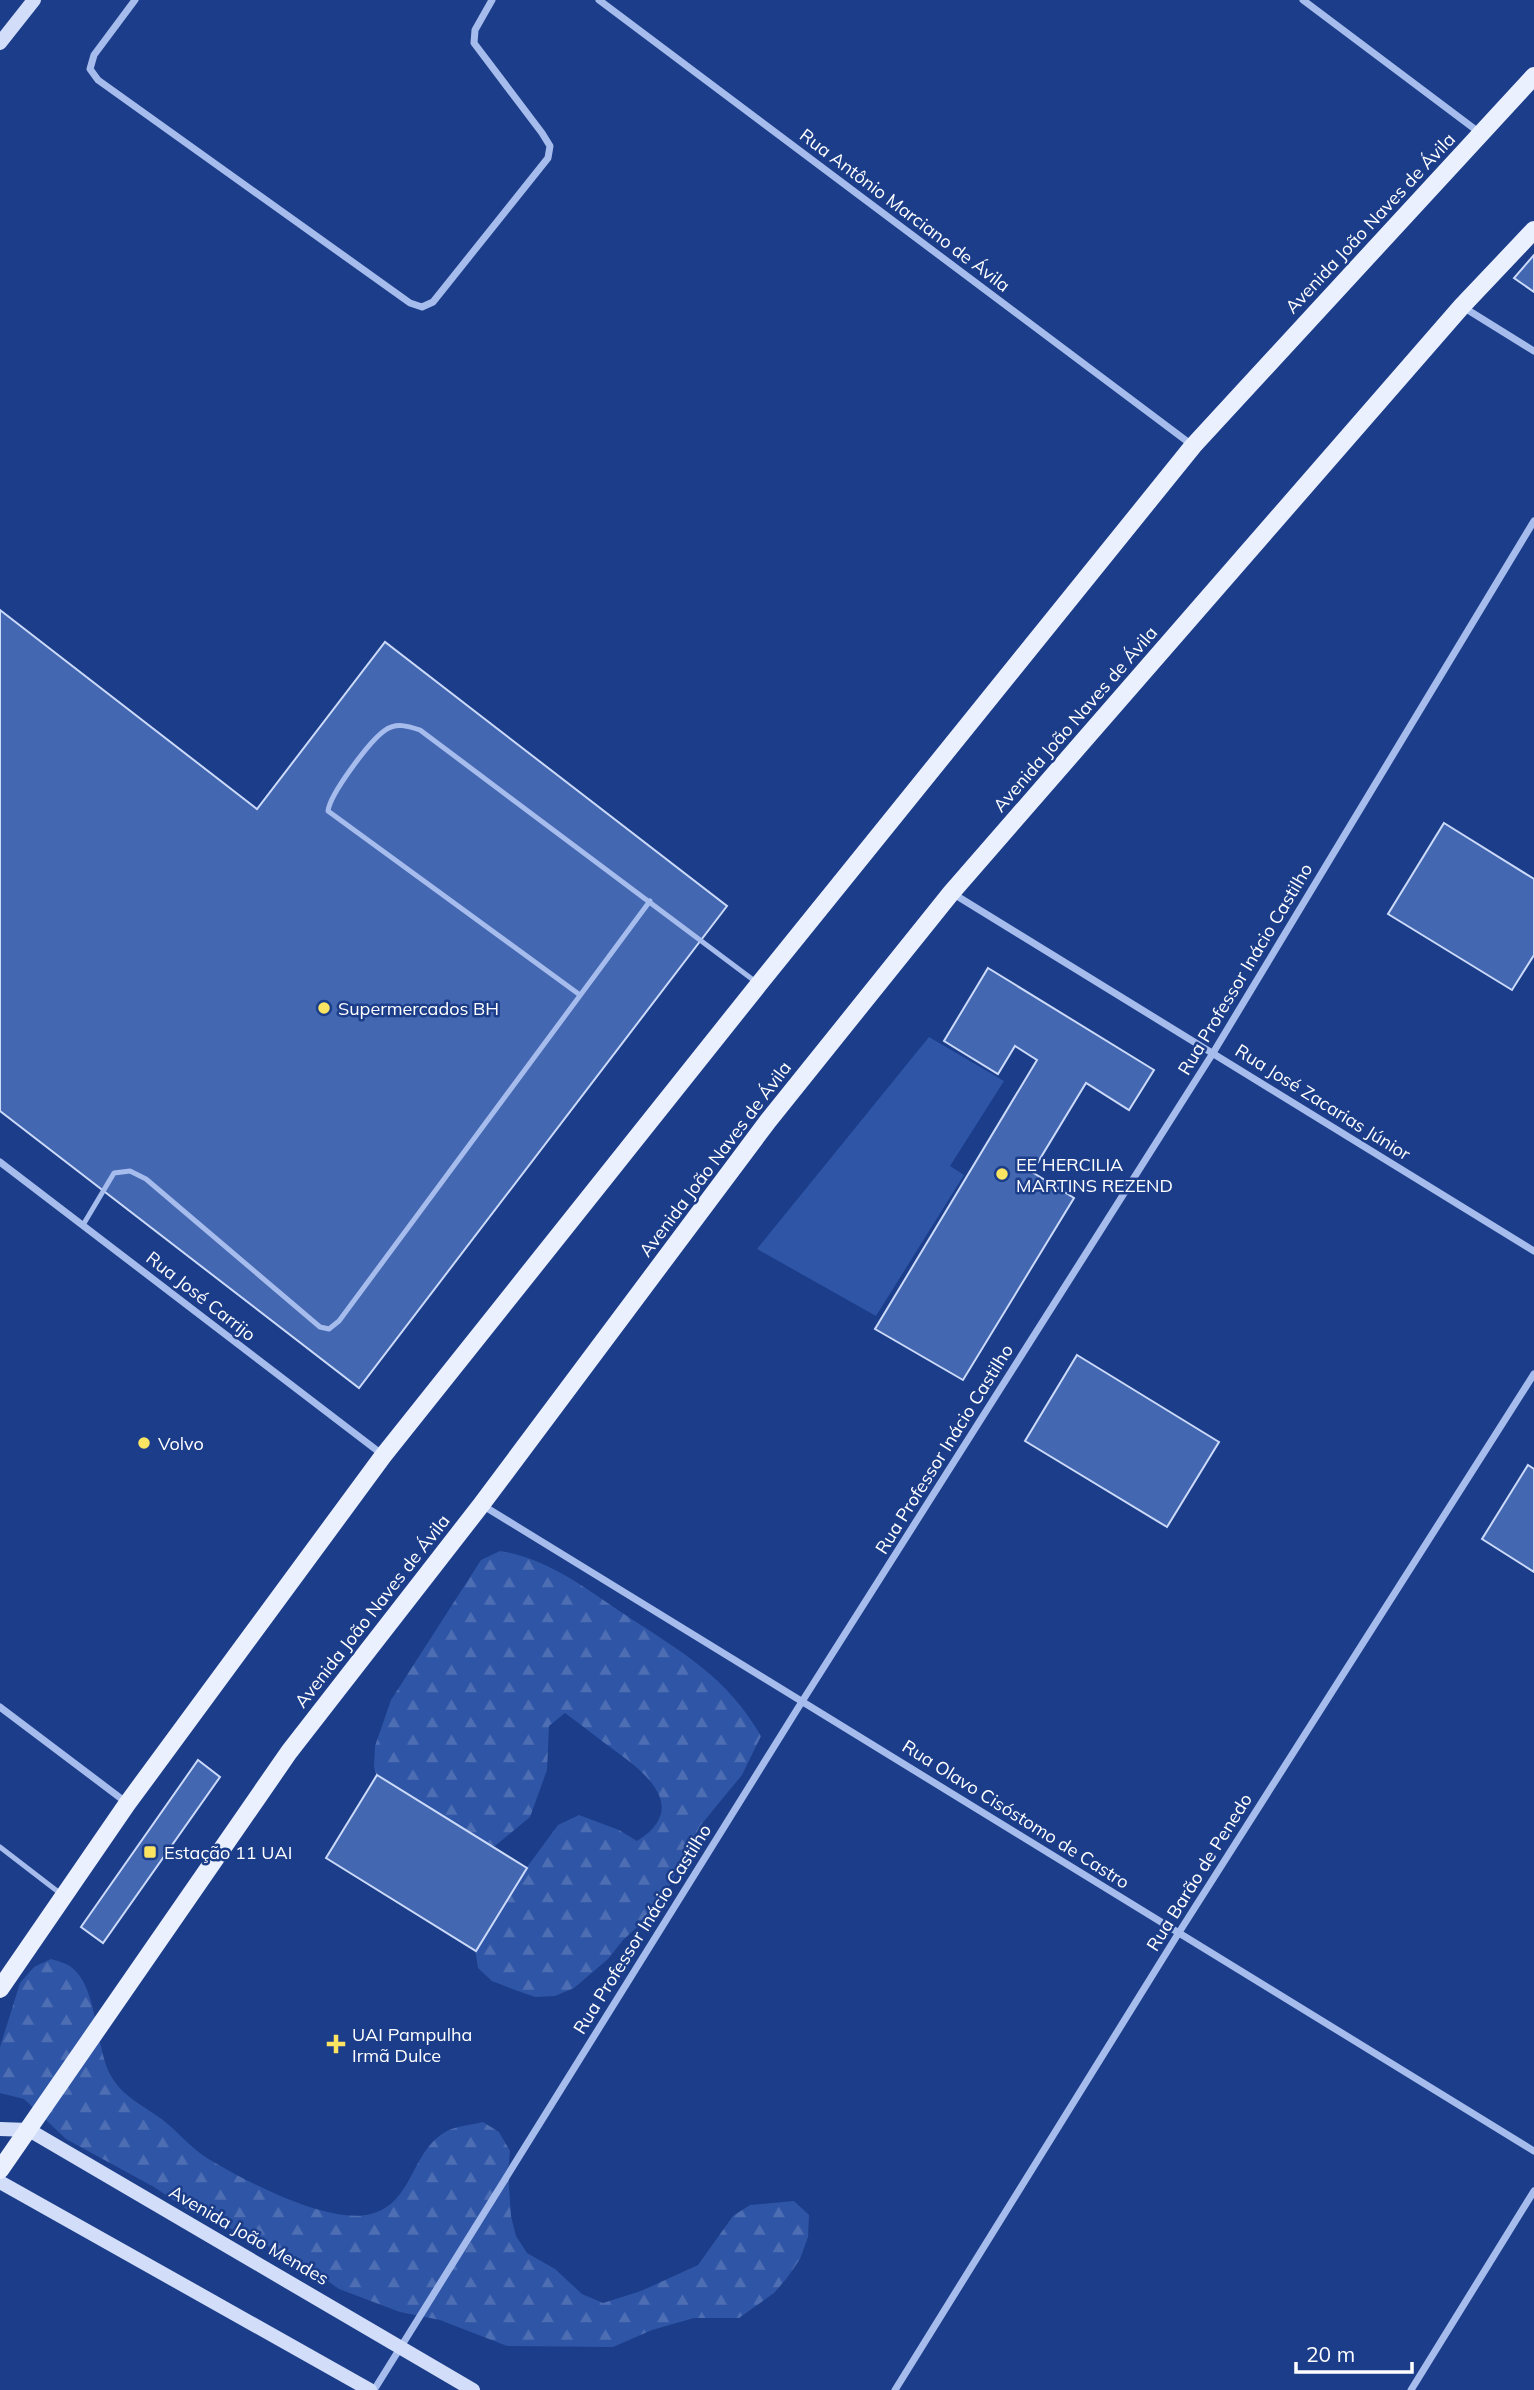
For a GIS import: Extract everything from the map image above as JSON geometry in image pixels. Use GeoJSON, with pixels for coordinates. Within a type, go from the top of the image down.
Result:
{"type":"FeatureCollection","features":[{"type":"Feature","properties":{"kind":"main road","name":"Avenida João Naves de Ávila"},"geometry":{"type":"LineString","coordinates":[[0,1989],[127,1804],[383,1456],[759,984],[1193,446],[1534,76]]}},
{"type":"Feature","properties":{"kind":"main road","name":"Avenida João Naves de Ávila"},"geometry":{"type":"LineString","coordinates":[[0,2170],[289,1752],[481,1505],[768,1121],[951,893],[1462,306],[1534,230]]}},
{"type":"Feature","properties":{"kind":"street"},"geometry":{"type":"LineString","coordinates":[[0,43],[34,0]]}},
{"type":"Feature","properties":{"kind":"street"},"geometry":{"type":"LineString","coordinates":[[135,0],[94,55],[90,69],[98,80],[410,303],[422,307],[433,302],[548,158],[550,146],[542,133],[474,43],[475,30],[492,0]]}},
{"type":"Feature","properties":{"kind":"street","name":"Rua Antônio Marciano de Ávila"},"geometry":{"type":"LineString","coordinates":[[599,0],[1193,446]]}},
{"type":"Feature","properties":{"kind":"street"},"geometry":{"type":"LineString","coordinates":[[1303,0],[1480,133]]}},
{"type":"Feature","properties":{"kind":"street"},"geometry":{"type":"LineString","coordinates":[[1462,306],[1534,351]]}},
{"type":"Feature","properties":{"kind":"street","name":"Rua Professor Inácio Castilho"},"geometry":{"type":"LineString","coordinates":[[372,2390],[803,1700],[1213,1053],[1534,521]]}},
{"type":"Feature","properties":{"kind":"street","name":"Rua José Zacarias Júnior"},"geometry":{"type":"LineString","coordinates":[[951,893],[1534,1251]]}},
{"type":"Feature","properties":{"kind":"street","name":"Rua José Carrijo"},"geometry":{"type":"LineString","coordinates":[[0,1162],[383,1456]]}},
{"type":"Feature","properties":{"kind":"street","name":"Rua Barão de Penedo"},"geometry":{"type":"LineString","coordinates":[[895,2390],[1178,1934],[1534,1374]]}},
{"type":"Feature","properties":{"kind":"street","name":"Rua Olavo Cisóstomo de Castro"},"geometry":{"type":"LineString","coordinates":[[481,1505],[803,1700],[1178,1934],[1534,2151]]}},
{"type":"Feature","properties":{"kind":"street"},"geometry":{"type":"LineString","coordinates":[[0,1707],[127,1804]]}},
{"type":"Feature","properties":{"kind":"street","name":"Avenida João Mendes"},"geometry":{"type":"LineString","coordinates":[[0,2129],[29,2130],[473,2390]]}},
{"type":"Feature","properties":{"kind":"street"},"geometry":{"type":"LineString","coordinates":[[0,2182],[372,2390]]}},
{"type":"Feature","properties":{"kind":"street"},"geometry":{"type":"LineString","coordinates":[[1411,2390],[1534,2191]]}},
{"type":"Feature","properties":{"kind":"lane"},"geometry":{"type":"LineString","coordinates":[[580,995],[328,811],[329,802],[349,773],[384,730],[402,724],[420,730],[759,984]]}},
{"type":"Feature","properties":{"kind":"lane"},"geometry":{"type":"LineString","coordinates":[[83,1225],[114,1173],[130,1171],[146,1179],[320,1327],[329,1329],[339,1321],[650,901]]}},
{"type":"Feature","properties":{"kind":"lane"},"geometry":{"type":"LineString","coordinates":[[0,1847],[64,1896]]}},
{"type":"Feature","properties":{"kind":"green space","name":"EE HERCILIA MARTINS REZEND"},"geometry":{"type":"Polygon","coordinates":[[[929,1037],[1004,1081],[950,1166],[964,1175],[876,1316],[757,1249],[929,1037]]]}},
{"type":"Feature","properties":{"kind":"green space"},"geometry":{"type":"Polygon","coordinates":[[[500,1551],[535,1561],[567,1576],[685,1654],[733,1697],[761,1736],[742,1775],[700,1826],[658,1908],[623,1940],[608,1959],[574,1988],[555,1996],[535,1997],[492,1981],[478,1968],[475,1949],[519,1878],[558,1825],[579,1815],[619,1830],[637,1841],[653,1829],[660,1816],[661,1804],[649,1780],[639,1769],[565,1713],[549,1726],[547,1770],[530,1817],[495,1846],[473,1843],[380,1788],[374,1767],[375,1746],[391,1700],[481,1560],[500,1551]]]}},
{"type":"Feature","properties":{"kind":"green space"},"geometry":{"type":"Polygon","coordinates":[[[51,1959],[69,1966],[80,1976],[91,2003],[106,2064],[122,2090],[163,2120],[207,2158],[287,2199],[333,2213],[353,2216],[371,2214],[396,2199],[435,2140],[451,2129],[483,2122],[499,2132],[510,2151],[508,2173],[511,2216],[516,2236],[527,2253],[555,2269],[582,2294],[603,2303],[641,2291],[698,2265],[733,2216],[750,2205],[794,2201],[809,2215],[808,2237],[800,2259],[774,2293],[739,2318],[694,2318],[652,2330],[613,2347],[507,2346],[440,2320],[400,2312],[339,2289],[308,2267],[251,2237],[191,2212],[154,2187],[66,2139],[24,2099],[0,2093],[0,2047],[20,1983],[34,1967],[51,1959]]]}},
{"type":"Feature","properties":{"kind":"building"},"geometry":{"type":"Polygon","coordinates":[[[1534,255],[1534,292],[1514,278],[1534,255]]]}},
{"type":"Feature","properties":{"kind":"building","name":"Supermercados BH"},"geometry":{"type":"Polygon","coordinates":[[[0,610],[257,809],[385,642],[727,906],[359,1388],[0,1111],[0,610]]]}},
{"type":"Feature","properties":{"kind":"building"},"geometry":{"type":"Polygon","coordinates":[[[1444,823],[1534,879],[1534,955],[1512,990],[1388,914],[1444,823]]]}},
{"type":"Feature","properties":{"kind":"building","name":"EE HERCILIA MARTINS REZEND"},"geometry":{"type":"Polygon","coordinates":[[[988,968],[1154,1070],[1129,1110],[1086,1083],[1032,1172],[1074,1198],[963,1380],[875,1329],[1037,1060],[1015,1046],[998,1074],[944,1041],[988,968]]]}},
{"type":"Feature","properties":{"kind":"building"},"geometry":{"type":"Polygon","coordinates":[[[1077,1355],[1219,1442],[1167,1527],[1025,1441],[1077,1355]]]}},
{"type":"Feature","properties":{"kind":"building"},"geometry":{"type":"Polygon","coordinates":[[[1528,1465],[1534,1469],[1534,1572],[1482,1539],[1528,1465]]]}},
{"type":"Feature","properties":{"kind":"building","name":"Estação 11 UAI"},"geometry":{"type":"Polygon","coordinates":[[[198,1760],[220,1777],[103,1943],[81,1927],[198,1760]]]}},
{"type":"Feature","properties":{"kind":"building"},"geometry":{"type":"Polygon","coordinates":[[[377,1775],[527,1868],[476,1951],[326,1858],[377,1775]]]}},
{"type":"Feature","properties":{"kind":"place","name":"Supermercados BH"},"geometry":{"type":"Point","coordinates":[324,1008]}},
{"type":"Feature","properties":{"kind":"place","name":"EE HERCILIA MARTINS REZEND"},"geometry":{"type":"Point","coordinates":[1002,1174]}},
{"type":"Feature","properties":{"kind":"place","name":"Volvo"},"geometry":{"type":"Point","coordinates":[144,1443]}},
{"type":"Feature","properties":{"kind":"place","name":"Estação 11 UAI"},"geometry":{"type":"Point","coordinates":[150,1852]}},
{"type":"Feature","properties":{"kind":"place","name":"UAI Pampulha Irmã Dulce"},"geometry":{"type":"Point","coordinates":[336,2044]}}]}
